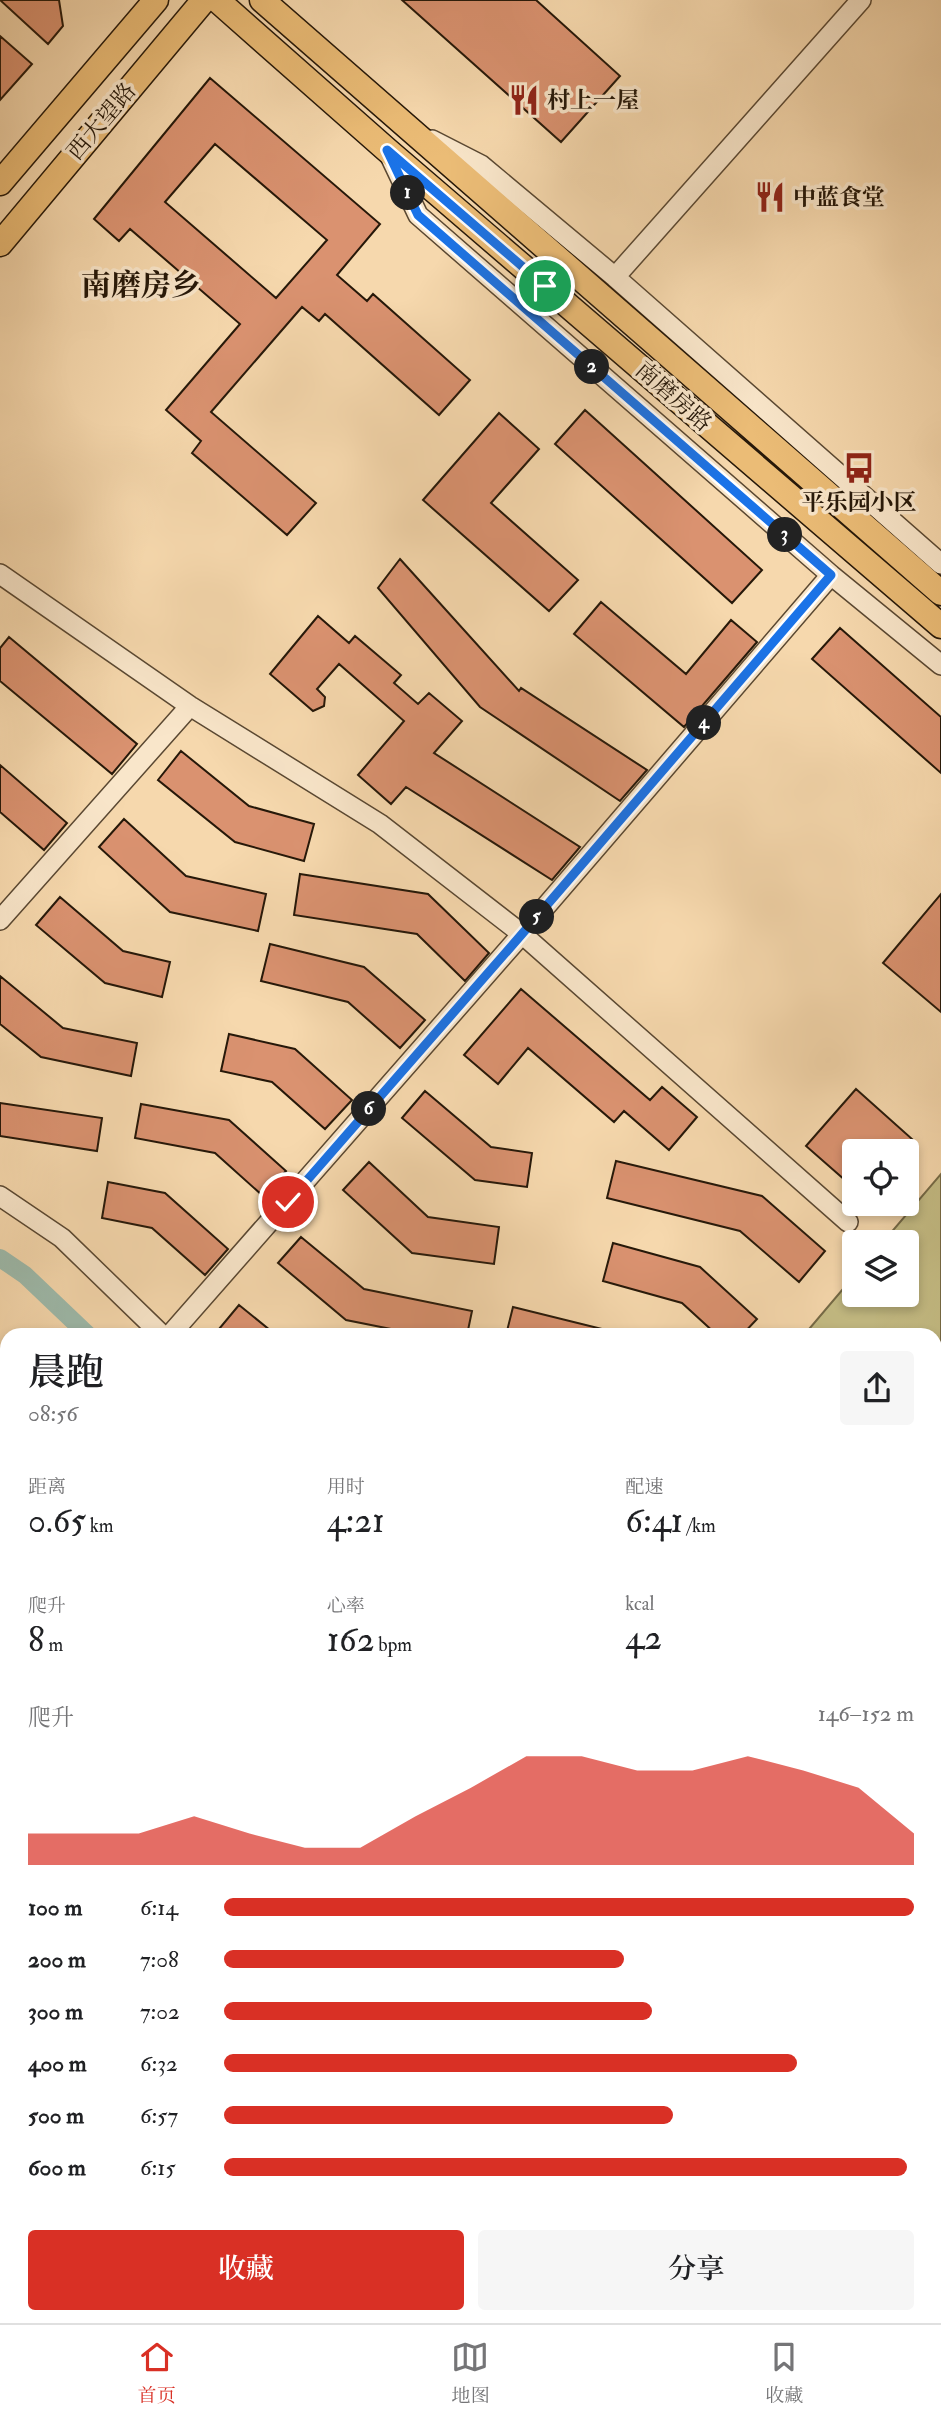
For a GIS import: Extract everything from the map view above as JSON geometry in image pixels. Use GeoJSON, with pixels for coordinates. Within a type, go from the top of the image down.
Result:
{"type":"FeatureCollection","features":[{"type":"Feature","properties":{"kind":"main road","name":"西大望路"},"geometry":{"type":"LineString","coordinates":[[0,183],[156,0]]}},
{"type":"Feature","properties":{"kind":"main road","name":"西大望路"},"geometry":{"type":"LineString","coordinates":[[0,244],[204,0]]}},
{"type":"Feature","properties":{"kind":"main road","name":"南磨房路"},"geometry":{"type":"LineString","coordinates":[[217,0],[387,150],[941,626]]}},
{"type":"Feature","properties":{"kind":"main road","name":"南磨房路"},"geometry":{"type":"LineString","coordinates":[[262,0],[941,593]]}},
{"type":"Feature","properties":{"kind":"street"},"geometry":{"type":"LineString","coordinates":[[615,277],[861,0]]}},
{"type":"Feature","properties":{"kind":"street"},"geometry":{"type":"LineString","coordinates":[[410,129],[481,165],[615,277],[941,564]]}},
{"type":"Feature","properties":{"kind":"street"},"geometry":{"type":"LineString","coordinates":[[387,150],[418,215],[831,575],[936,659]]}},
{"type":"Feature","properties":{"kind":"street"},"geometry":{"type":"LineString","coordinates":[[0,574],[190,706],[380,824],[522,934],[848,1222]]}},
{"type":"Feature","properties":{"kind":"street"},"geometry":{"type":"LineString","coordinates":[[176,1328],[522,934],[831,575]]}},
{"type":"Feature","properties":{"kind":"street"},"geometry":{"type":"LineString","coordinates":[[0,920],[190,706]]}},
{"type":"Feature","properties":{"kind":"street"},"geometry":{"type":"LineString","coordinates":[[0,1196],[62,1238],[156,1328]]}},
{"type":"Feature","properties":{"kind":"shaded area"},"geometry":{"type":"Polygon","coordinates":[[[941,1174],[941,1328],[810,1328],[842,1290],[842,1307],[919,1307],[919,1230],[893,1230],[905,1216],[919,1216],[919,1200],[941,1174]]]}},
{"type":"Feature","properties":{"kind":"building"},"geometry":{"type":"Polygon","coordinates":[[[0,0],[59,0],[63,26],[48,44],[0,0]]]}},
{"type":"Feature","properties":{"kind":"building"},"geometry":{"type":"Polygon","coordinates":[[[402,0],[536,0],[620,76],[561,142],[402,0]]]}},
{"type":"Feature","properties":{"kind":"building"},"geometry":{"type":"Polygon","coordinates":[[[0,36],[32,64],[0,100],[0,36]]]}},
{"type":"Feature","properties":{"kind":"building"},"geometry":{"type":"Polygon","coordinates":[[[210,78],[380,224],[337,275],[367,301],[373,294],[470,380],[439,415],[325,314],[319,321],[302,307],[211,412],[316,503],[287,535],[192,453],[201,441],[166,410],[240,324],[130,229],[119,241],[94,219],[210,78]],[[215,144],[165,202],[276,298],[327,240],[215,144]]]}},
{"type":"Feature","properties":{"kind":"building"},"geometry":{"type":"Polygon","coordinates":[[[585,410],[762,570],[732,603],[555,444],[585,410]]]}},
{"type":"Feature","properties":{"kind":"building"},"geometry":{"type":"Polygon","coordinates":[[[499,413],[539,449],[491,503],[578,580],[549,611],[423,500],[499,413]]]}},
{"type":"Feature","properties":{"kind":"building"},"geometry":{"type":"Polygon","coordinates":[[[400,559],[519,691],[521,688],[647,770],[620,801],[480,707],[378,588],[400,559]]]}},
{"type":"Feature","properties":{"kind":"building"},"geometry":{"type":"Polygon","coordinates":[[[601,602],[686,674],[731,620],[757,642],[684,727],[574,634],[601,602]]]}},
{"type":"Feature","properties":{"kind":"building"},"geometry":{"type":"Polygon","coordinates":[[[318,616],[349,643],[355,636],[401,675],[394,683],[418,704],[429,693],[462,721],[434,753],[580,847],[552,880],[406,787],[391,804],[358,775],[404,721],[339,664],[317,689],[325,697],[324,706],[313,711],[270,674],[318,616]]]}},
{"type":"Feature","properties":{"kind":"building"},"geometry":{"type":"Polygon","coordinates":[[[840,628],[941,717],[941,773],[812,659],[840,628]]]}},
{"type":"Feature","properties":{"kind":"building"},"geometry":{"type":"Polygon","coordinates":[[[9,637],[137,744],[112,774],[0,681],[0,648],[9,637]]]}},
{"type":"Feature","properties":{"kind":"building"},"geometry":{"type":"Polygon","coordinates":[[[181,751],[249,806],[314,824],[304,861],[235,842],[158,780],[181,751]]]}},
{"type":"Feature","properties":{"kind":"building"},"geometry":{"type":"Polygon","coordinates":[[[0,765],[67,823],[44,850],[0,812],[0,765]]]}},
{"type":"Feature","properties":{"kind":"building"},"geometry":{"type":"Polygon","coordinates":[[[124,819],[186,876],[266,894],[258,931],[170,912],[99,847],[124,819]]]}},
{"type":"Feature","properties":{"kind":"building"},"geometry":{"type":"Polygon","coordinates":[[[300,874],[428,894],[489,953],[465,981],[417,934],[294,915],[300,874]]]}},
{"type":"Feature","properties":{"kind":"building"},"geometry":{"type":"Polygon","coordinates":[[[941,894],[941,1012],[883,963],[941,894]]]}},
{"type":"Feature","properties":{"kind":"building"},"geometry":{"type":"Polygon","coordinates":[[[60,897],[123,951],[170,962],[162,997],[105,983],[36,925],[60,897]]]}},
{"type":"Feature","properties":{"kind":"building"},"geometry":{"type":"Polygon","coordinates":[[[270,944],[364,967],[425,1020],[400,1048],[348,1002],[261,981],[270,944]]]}},
{"type":"Feature","properties":{"kind":"building"},"geometry":{"type":"Polygon","coordinates":[[[0,976],[63,1028],[137,1043],[131,1076],[41,1057],[0,1024],[0,976]]]}},
{"type":"Feature","properties":{"kind":"building"},"geometry":{"type":"Polygon","coordinates":[[[521,989],[650,1100],[662,1087],[697,1117],[669,1150],[624,1111],[614,1122],[528,1048],[498,1084],[464,1055],[521,989]]]}},
{"type":"Feature","properties":{"kind":"building"},"geometry":{"type":"Polygon","coordinates":[[[229,1034],[295,1049],[352,1100],[325,1129],[272,1082],[221,1071],[229,1034]]]}},
{"type":"Feature","properties":{"kind":"building"},"geometry":{"type":"Polygon","coordinates":[[[856,1089],[912,1139],[842,1139],[842,1178],[806,1146],[856,1089]]]}},
{"type":"Feature","properties":{"kind":"building"},"geometry":{"type":"Polygon","coordinates":[[[425,1091],[491,1147],[532,1153],[527,1187],[475,1180],[402,1118],[425,1091]]]}},
{"type":"Feature","properties":{"kind":"building"},"geometry":{"type":"Polygon","coordinates":[[[0,1103],[102,1118],[97,1151],[0,1136],[0,1103]]]}},
{"type":"Feature","properties":{"kind":"building"},"geometry":{"type":"Polygon","coordinates":[[[141,1104],[229,1120],[286,1171],[263,1196],[215,1153],[135,1138],[141,1104]]]}},
{"type":"Feature","properties":{"kind":"building"},"geometry":{"type":"Polygon","coordinates":[[[616,1161],[762,1196],[825,1251],[799,1282],[740,1231],[607,1198],[616,1161]]]}},
{"type":"Feature","properties":{"kind":"building"},"geometry":{"type":"Polygon","coordinates":[[[369,1162],[428,1217],[499,1227],[494,1264],[412,1253],[343,1190],[369,1162]]]}},
{"type":"Feature","properties":{"kind":"building"},"geometry":{"type":"Polygon","coordinates":[[[108,1182],[165,1193],[228,1249],[205,1275],[152,1228],[102,1218],[108,1182]]]}},
{"type":"Feature","properties":{"kind":"building"},"geometry":{"type":"Polygon","coordinates":[[[301,1237],[364,1289],[472,1311],[468,1328],[386,1328],[346,1320],[278,1263],[301,1237]]]}},
{"type":"Feature","properties":{"kind":"building"},"geometry":{"type":"Polygon","coordinates":[[[613,1243],[700,1267],[757,1319],[749,1328],[709,1328],[682,1303],[603,1281],[613,1243]]]}},
{"type":"Feature","properties":{"kind":"building"},"geometry":{"type":"Polygon","coordinates":[[[239,1305],[267,1328],[220,1328],[239,1305]]]}},
{"type":"Feature","properties":{"kind":"building"},"geometry":{"type":"Polygon","coordinates":[[[513,1307],[598,1328],[508,1328],[513,1307]]]}},
{"type":"Feature","properties":{"kind":"waterway"},"geometry":{"type":"LineString","coordinates":[[0,1258],[25,1275],[81,1328]]}},
{"type":"Feature","properties":{"kind":"place","name":"村上一屋"},"geometry":{"type":"Point","coordinates":[524,100]}},
{"type":"Feature","properties":{"kind":"place","name":"中蓝食堂"},"geometry":{"type":"Point","coordinates":[770,197]}},
{"type":"Feature","properties":{"kind":"place","name":"平乐园小区"},"geometry":{"type":"Point","coordinates":[859,468]}},
{"type":"Feature","properties":{"kind":"district","name":"南磨房乡"},"geometry":{"type":"Point","coordinates":[141,285]}},
{"type":"Feature","properties":{"kind":"route"},"geometry":{"type":"LineString","coordinates":[[288,1202],[831,575],[418,215],[387,150],[545,286]]}}]}
